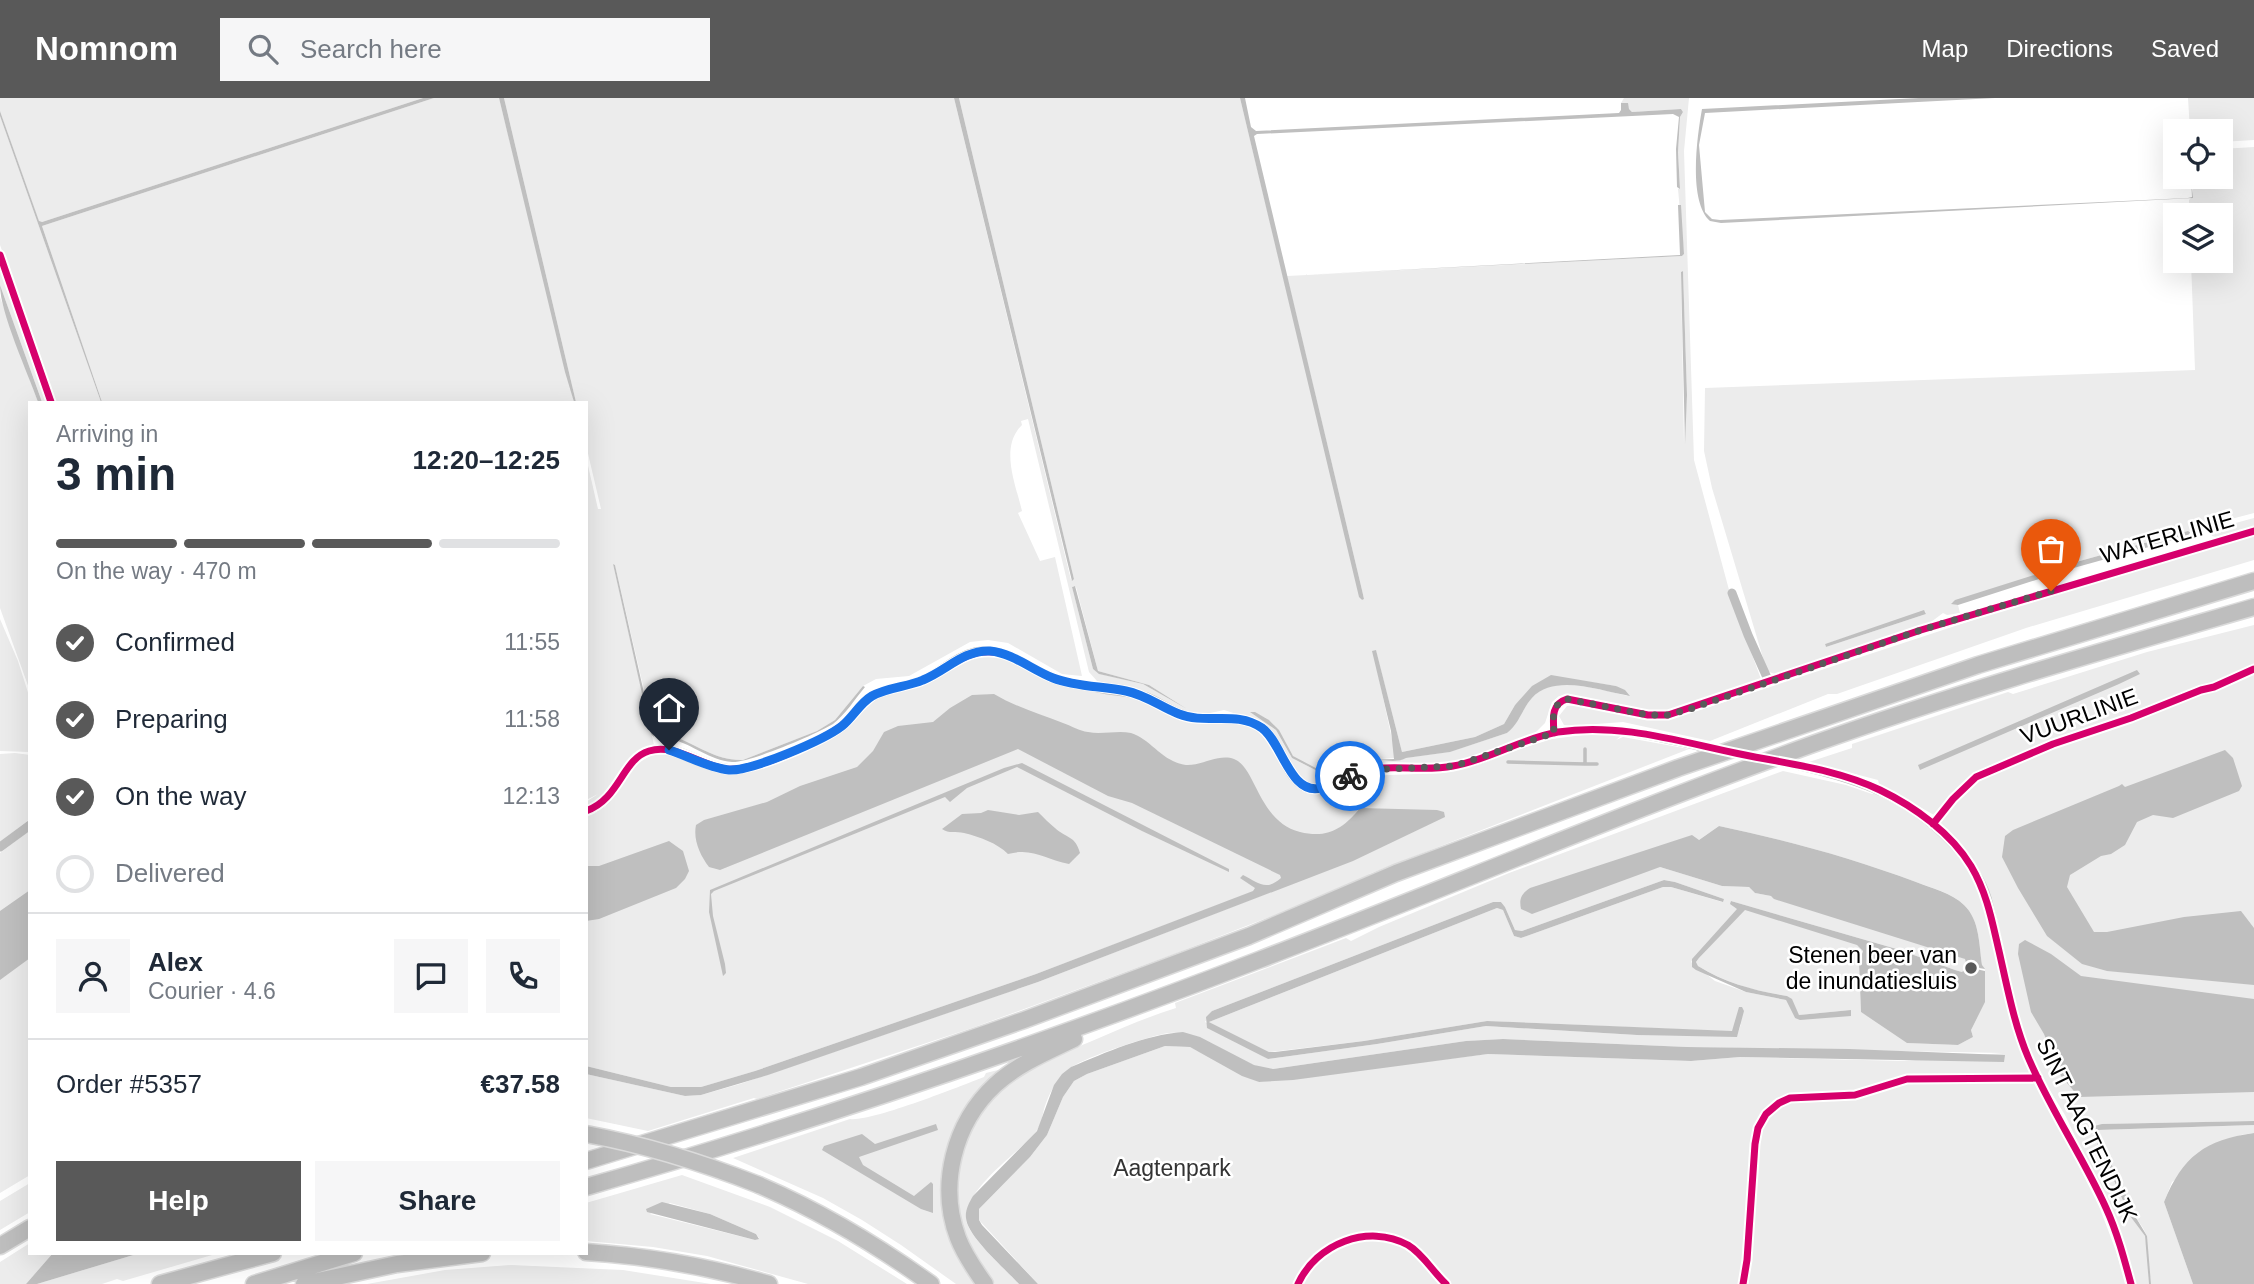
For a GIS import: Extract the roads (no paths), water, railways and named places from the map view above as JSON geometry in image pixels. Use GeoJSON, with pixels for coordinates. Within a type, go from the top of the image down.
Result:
{"type":"FeatureCollection","features":[{"type":"Feature","properties":{"kind":"highway"},"geometry":{"type":"LineString","coordinates":[[588,1160],[861,1077],[1024,1020],[1249,936],[1422,863],[1678,768],[1978,665],[2254,581]]}},
{"type":"Feature","properties":{"kind":"highway"},"geometry":{"type":"LineString","coordinates":[[588,1186],[869,1100],[1033,1045],[1812,745],[1939,701],[2254,607]]}},
{"type":"Feature","properties":{"kind":"highway"},"geometry":{"type":"LineString","coordinates":[[985,1284],[958,1238],[952,1218],[949,1188],[951,1162],[958,1138],[969,1117],[979,1101],[1016,1068],[1147,1002]]}},
{"type":"Feature","properties":{"kind":"highway"},"geometry":{"type":"LineString","coordinates":[[588,1134],[651,1148],[716,1168],[759,1185],[856,1234],[931,1284]]}},
{"type":"Feature","properties":{"kind":"highway"},"geometry":{"type":"LineString","coordinates":[[0,1246],[28,1229]]}},
{"type":"Feature","properties":{"kind":"highway"},"geometry":{"type":"LineString","coordinates":[[588,1252],[624,1254],[690,1265],[769,1284]]}},
{"type":"Feature","properties":{"kind":"highway"},"geometry":{"type":"LineString","coordinates":[[160,1284],[266,1255]]}},
{"type":"Feature","properties":{"kind":"highway"},"geometry":{"type":"LineString","coordinates":[[254,1284],[348,1255]]}},
{"type":"Feature","properties":{"kind":"highway"},"geometry":{"type":"LineString","coordinates":[[304,1284],[397,1264],[467,1255]]}},
{"type":"Feature","properties":{"kind":"street"},"geometry":{"type":"LineString","coordinates":[[0,255],[51,401]]}},
{"type":"Feature","properties":{"kind":"street","name":"WATERLINIE"},"geometry":{"type":"LineString","coordinates":[[1554,733],[1554,708],[1567,699],[1648,715],[1668,715],[1921,630],[2254,531]]}},
{"type":"Feature","properties":{"kind":"street"},"geometry":{"type":"LineString","coordinates":[[1732,593],[1769,682]]}},
{"type":"Feature","properties":{"kind":"street"},"geometry":{"type":"LineString","coordinates":[[588,810],[604,802],[637,756],[653,749],[669,750],[730,770],[748,768],[820,740],[843,726],[869,697],[924,680],[956,660],[975,652],[1002,653],[1055,679],[1138,694],[1180,715],[1194,718],[1230,717],[1247,721],[1262,728],[1272,738],[1295,778],[1308,789],[1320,789],[1364,770],[1454,766],[1554,733],[1587,729],[1622,730],[1698,746]]}},
{"type":"Feature","properties":{"kind":"street","name":"VUURLINIE"},"geometry":{"type":"LineString","coordinates":[[1934,824],[1953,799],[1976,777],[2053,744],[2131,718],[2254,669]]}},
{"type":"Feature","properties":{"kind":"street","name":"SINT AAGTENDIJK"},"geometry":{"type":"LineString","coordinates":[[1800,766],[1849,778],[1882,790],[1934,824],[1968,861],[1986,895],[2006,980],[2028,1056],[2106,1209],[2131,1284]]}},
{"type":"Feature","properties":{"kind":"street"},"geometry":{"type":"LineString","coordinates":[[0,847],[28,826]]}},
{"type":"Feature","properties":{"kind":"waterway"},"geometry":{"type":"LineString","coordinates":[[1508,762],[1585,764],[1585,749]]}},
{"type":"Feature","properties":{"kind":"waterway"},"geometry":{"type":"LineString","coordinates":[[1585,764],[1597,764]]}},
{"type":"Feature","properties":{"kind":"tunnel"},"geometry":{"type":"LineString","coordinates":[[1698,746],[1800,766]]}},
{"type":"Feature","properties":{"kind":"place","name":"Stenen beer van de inundatiesluis"},"geometry":{"type":"Point","coordinates":[1971,968]}},
{"type":"Feature","properties":{"kind":"park label","name":"Aagtenpark"},"geometry":{"type":"Point","coordinates":[1172,1168]}}]}
